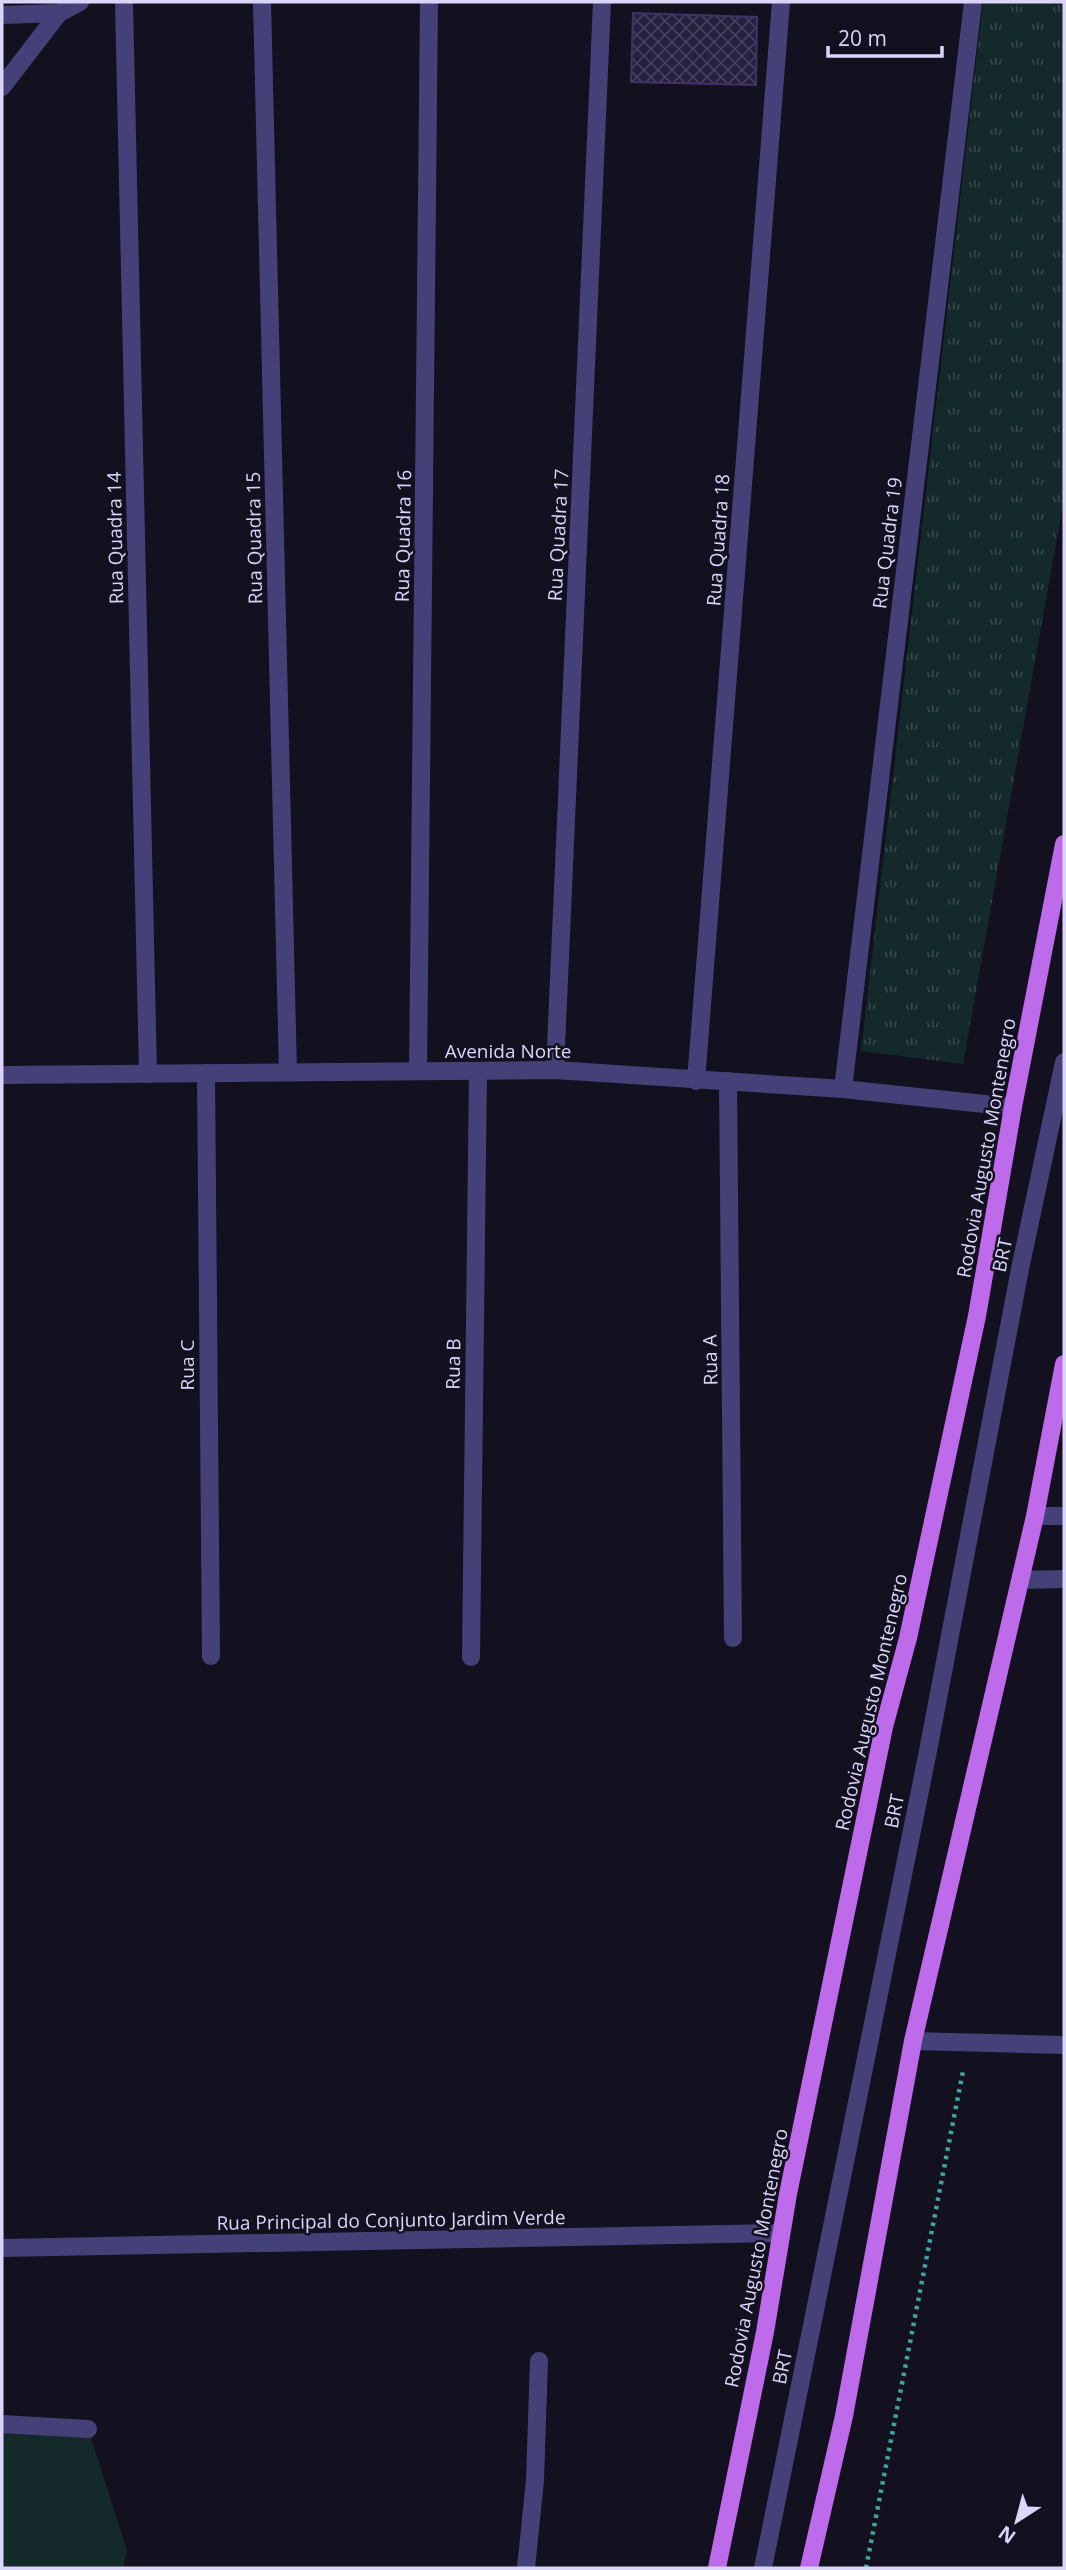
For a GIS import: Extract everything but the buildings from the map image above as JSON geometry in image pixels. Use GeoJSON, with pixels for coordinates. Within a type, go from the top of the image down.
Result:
{"type":"FeatureCollection","features":[{"type":"Feature","properties":{"kind":"main road","name":"Rodovia Augusto Montenegro"},"geometry":{"type":"LineString","coordinates":[[717,2568],[765,2332],[781,2233],[884,1727],[908,1638],[977,1316],[1013,1107],[1064,844]]}},
{"type":"Feature","properties":{"kind":"main road"},"geometry":{"type":"LineString","coordinates":[[809,2568],[844,2416],[914,2041],[1021,1580],[1064,1364]]}},
{"type":"Feature","properties":{"kind":"street"},"geometry":{"type":"LineString","coordinates":[[2,15],[80,2]]}},
{"type":"Feature","properties":{"kind":"street","name":"Rua Quadra 14"},"geometry":{"type":"LineString","coordinates":[[124,2],[148,1074]]}},
{"type":"Feature","properties":{"kind":"street","name":"Rua Quadra 15"},"geometry":{"type":"LineString","coordinates":[[262,2],[288,1073]]}},
{"type":"Feature","properties":{"kind":"street","name":"Rua Quadra 16"},"geometry":{"type":"LineString","coordinates":[[418,1071],[429,2]]}},
{"type":"Feature","properties":{"kind":"street","name":"Rua Quadra 17"},"geometry":{"type":"LineString","coordinates":[[555,1070],[602,2]]}},
{"type":"Feature","properties":{"kind":"street","name":"Rua Quadra 18"},"geometry":{"type":"LineString","coordinates":[[696,1081],[781,2]]}},
{"type":"Feature","properties":{"kind":"street","name":"Rua Quadra 19"},"geometry":{"type":"LineString","coordinates":[[843,1089],[973,2]]}},
{"type":"Feature","properties":{"kind":"street"},"geometry":{"type":"LineString","coordinates":[[2,87],[60,7]]}},
{"type":"Feature","properties":{"kind":"street","name":"BRT"},"geometry":{"type":"LineString","coordinates":[[763,2568],[924,1770],[1018,1281],[1064,1062]]}},
{"type":"Feature","properties":{"kind":"street","name":"Avenida Norte"},"geometry":{"type":"LineString","coordinates":[[2,1075],[555,1070],[843,1089],[1013,1107]]}},
{"type":"Feature","properties":{"kind":"street","name":"Rua B"},"geometry":{"type":"LineString","coordinates":[[471,1657],[478,1071]]}},
{"type":"Feature","properties":{"kind":"street","name":"Rua C"},"geometry":{"type":"LineString","coordinates":[[206,1073],[211,1656]]}},
{"type":"Feature","properties":{"kind":"street","name":"Rua A"},"geometry":{"type":"LineString","coordinates":[[727,1081],[733,1638]]}},
{"type":"Feature","properties":{"kind":"street"},"geometry":{"type":"LineString","coordinates":[[1035,1516],[1064,1516]]}},
{"type":"Feature","properties":{"kind":"street"},"geometry":{"type":"LineString","coordinates":[[1021,1580],[1064,1579]]}},
{"type":"Feature","properties":{"kind":"street"},"geometry":{"type":"LineString","coordinates":[[914,2041],[1064,2045]]}},
{"type":"Feature","properties":{"kind":"street","name":"Rua Principal do Conjunto Jardim Verde"},"geometry":{"type":"LineString","coordinates":[[2,2248],[781,2233]]}},
{"type":"Feature","properties":{"kind":"street"},"geometry":{"type":"LineString","coordinates":[[526,2568],[535,2480],[539,2361]]}},
{"type":"Feature","properties":{"kind":"street"},"geometry":{"type":"LineString","coordinates":[[2,2424],[88,2429]]}},
{"type":"Feature","properties":{"kind":"path"},"geometry":{"type":"LineString","coordinates":[[866,2568],[969,2042]]}},
{"type":"Feature","properties":{"kind":"green space"},"geometry":{"type":"Polygon","coordinates":[[[983,2],[1064,2],[1064,499],[963,1064],[861,1051],[983,2]]]}},
{"type":"Feature","properties":{"kind":"green space"},"geometry":{"type":"Polygon","coordinates":[[[2,2424],[88,2429],[127,2550],[123,2568],[2,2568],[2,2424]]]}}]}
